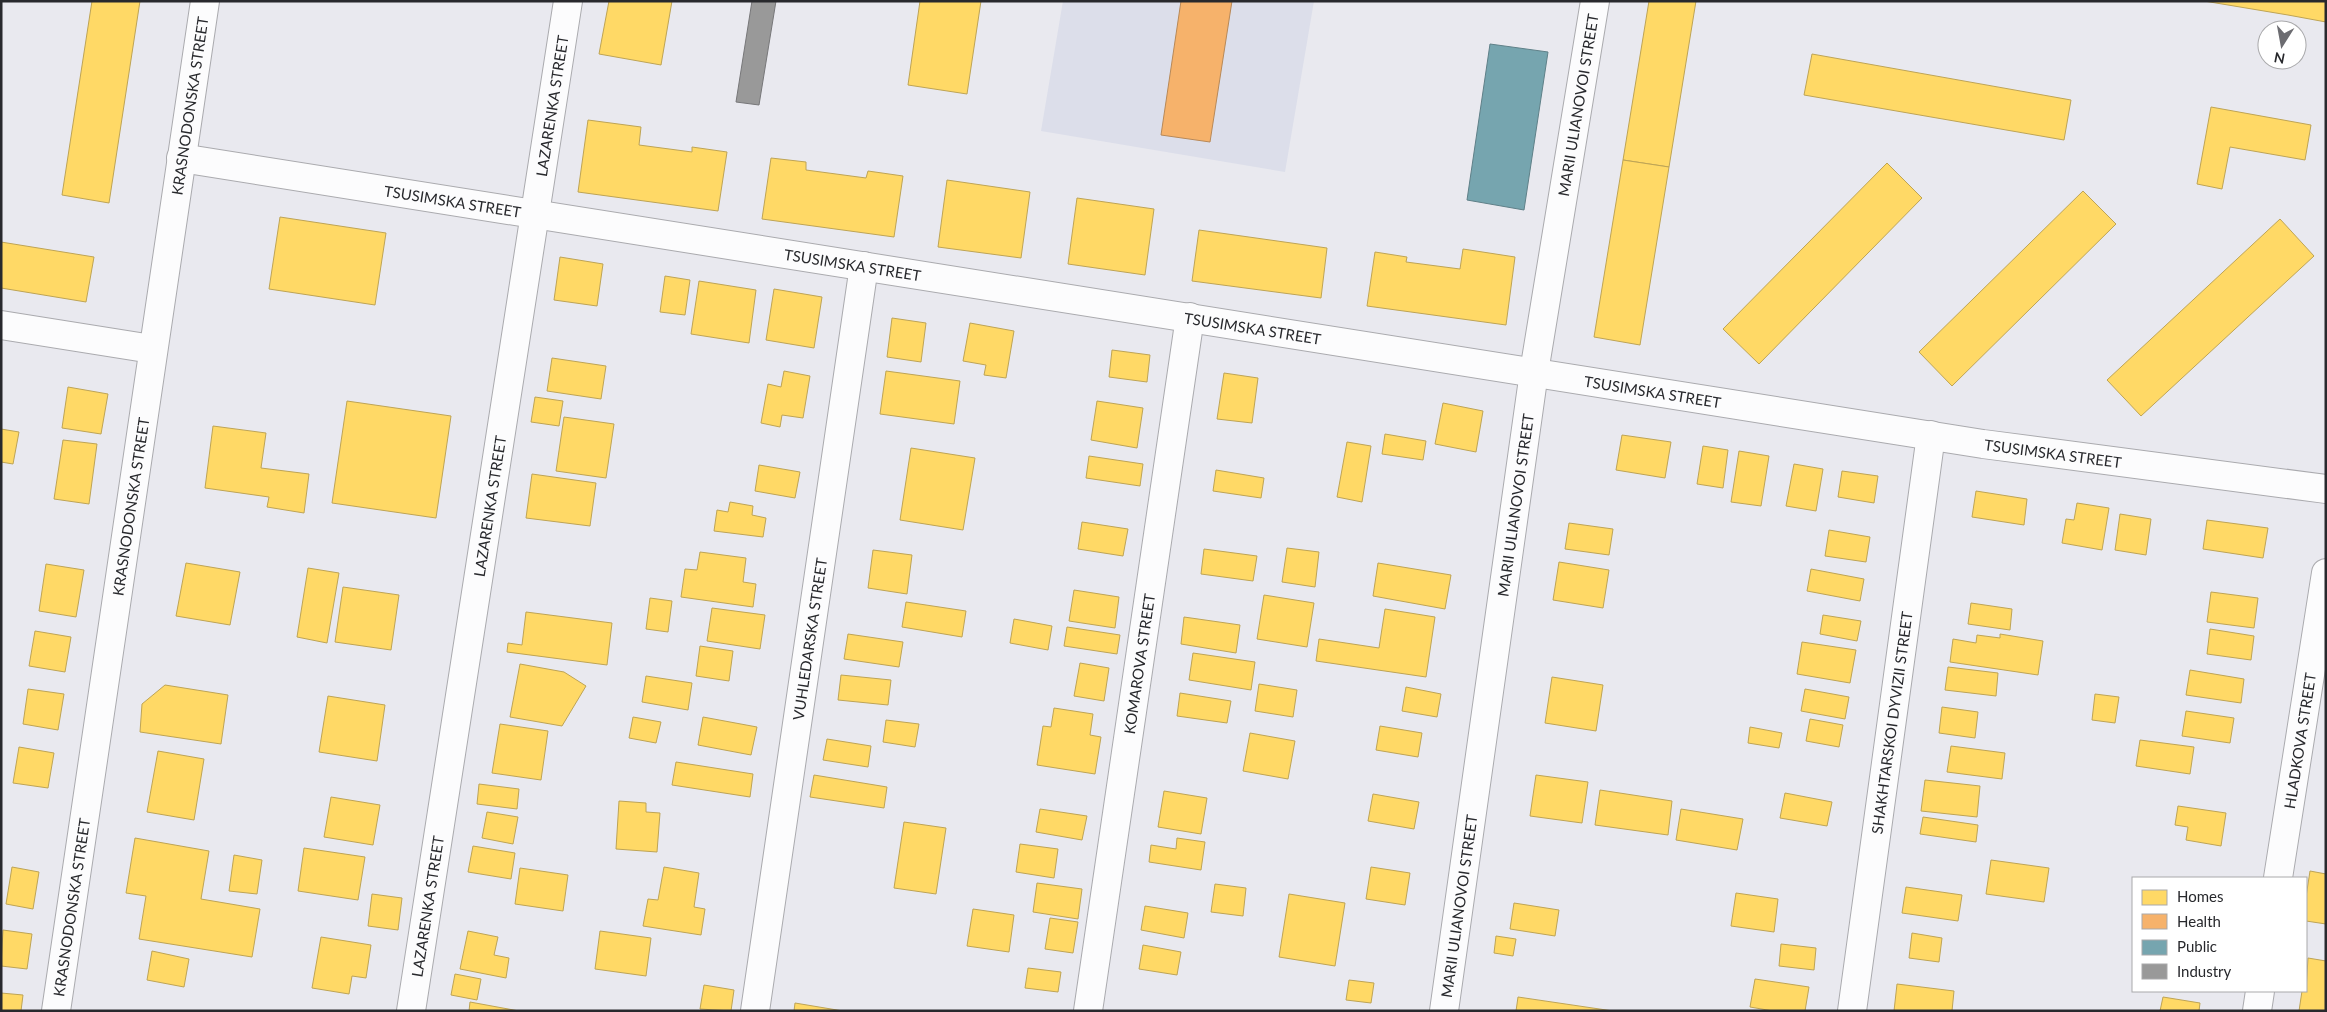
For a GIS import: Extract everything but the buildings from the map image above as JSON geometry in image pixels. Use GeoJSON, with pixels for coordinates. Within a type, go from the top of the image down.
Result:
{"type":"FeatureCollection","features":[{"type":"Feature","properties":{"kind":"street","name":"KRASNODONSKA STREET"},"geometry":{"type":"LineString","coordinates":[[56,1011],[152,349],[205,1]]}},
{"type":"Feature","properties":{"kind":"street","name":"LAZARENKA STREET"},"geometry":{"type":"LineString","coordinates":[[411,1011],[568,1]]}},
{"type":"Feature","properties":{"kind":"street","name":"MARII ULIANOVOI STREET"},"geometry":{"type":"LineString","coordinates":[[1444,1011],[1534,372],[1595,1]]}},
{"type":"Feature","properties":{"kind":"street","name":"TSUSIMSKA STREET"},"geometry":{"type":"LineString","coordinates":[[182,158],[1983,444],[2326,489]]}},
{"type":"Feature","properties":{"kind":"street","name":"VUHLEDARSKA STREET"},"geometry":{"type":"LineString","coordinates":[[756,1011],[864,266]]}},
{"type":"Feature","properties":{"kind":"street","name":"KOMAROVA STREET"},"geometry":{"type":"LineString","coordinates":[[1088,1011],[1190,318]]}},
{"type":"Feature","properties":{"kind":"street"},"geometry":{"type":"LineString","coordinates":[[1,325],[152,349]]}},
{"type":"Feature","properties":{"kind":"street","name":"SHAKHTARSKOI DYVIZII STREET"},"geometry":{"type":"LineString","coordinates":[[1852,1011],[1931,435]]}},
{"type":"Feature","properties":{"kind":"street","name":"HLADKOVA STREET"},"geometry":{"type":"LineString","coordinates":[[2278,877],[2326,573]]}},
{"type":"Feature","properties":{"kind":"street"},"geometry":{"type":"LineString","coordinates":[[2257,1011],[2260,992]]}},
{"type":"Feature","properties":{"kind":"shaded area"},"geometry":{"type":"Polygon","coordinates":[[[1063,1],[1314,1],[1285,172],[1041,131],[1063,1]]]}}]}
